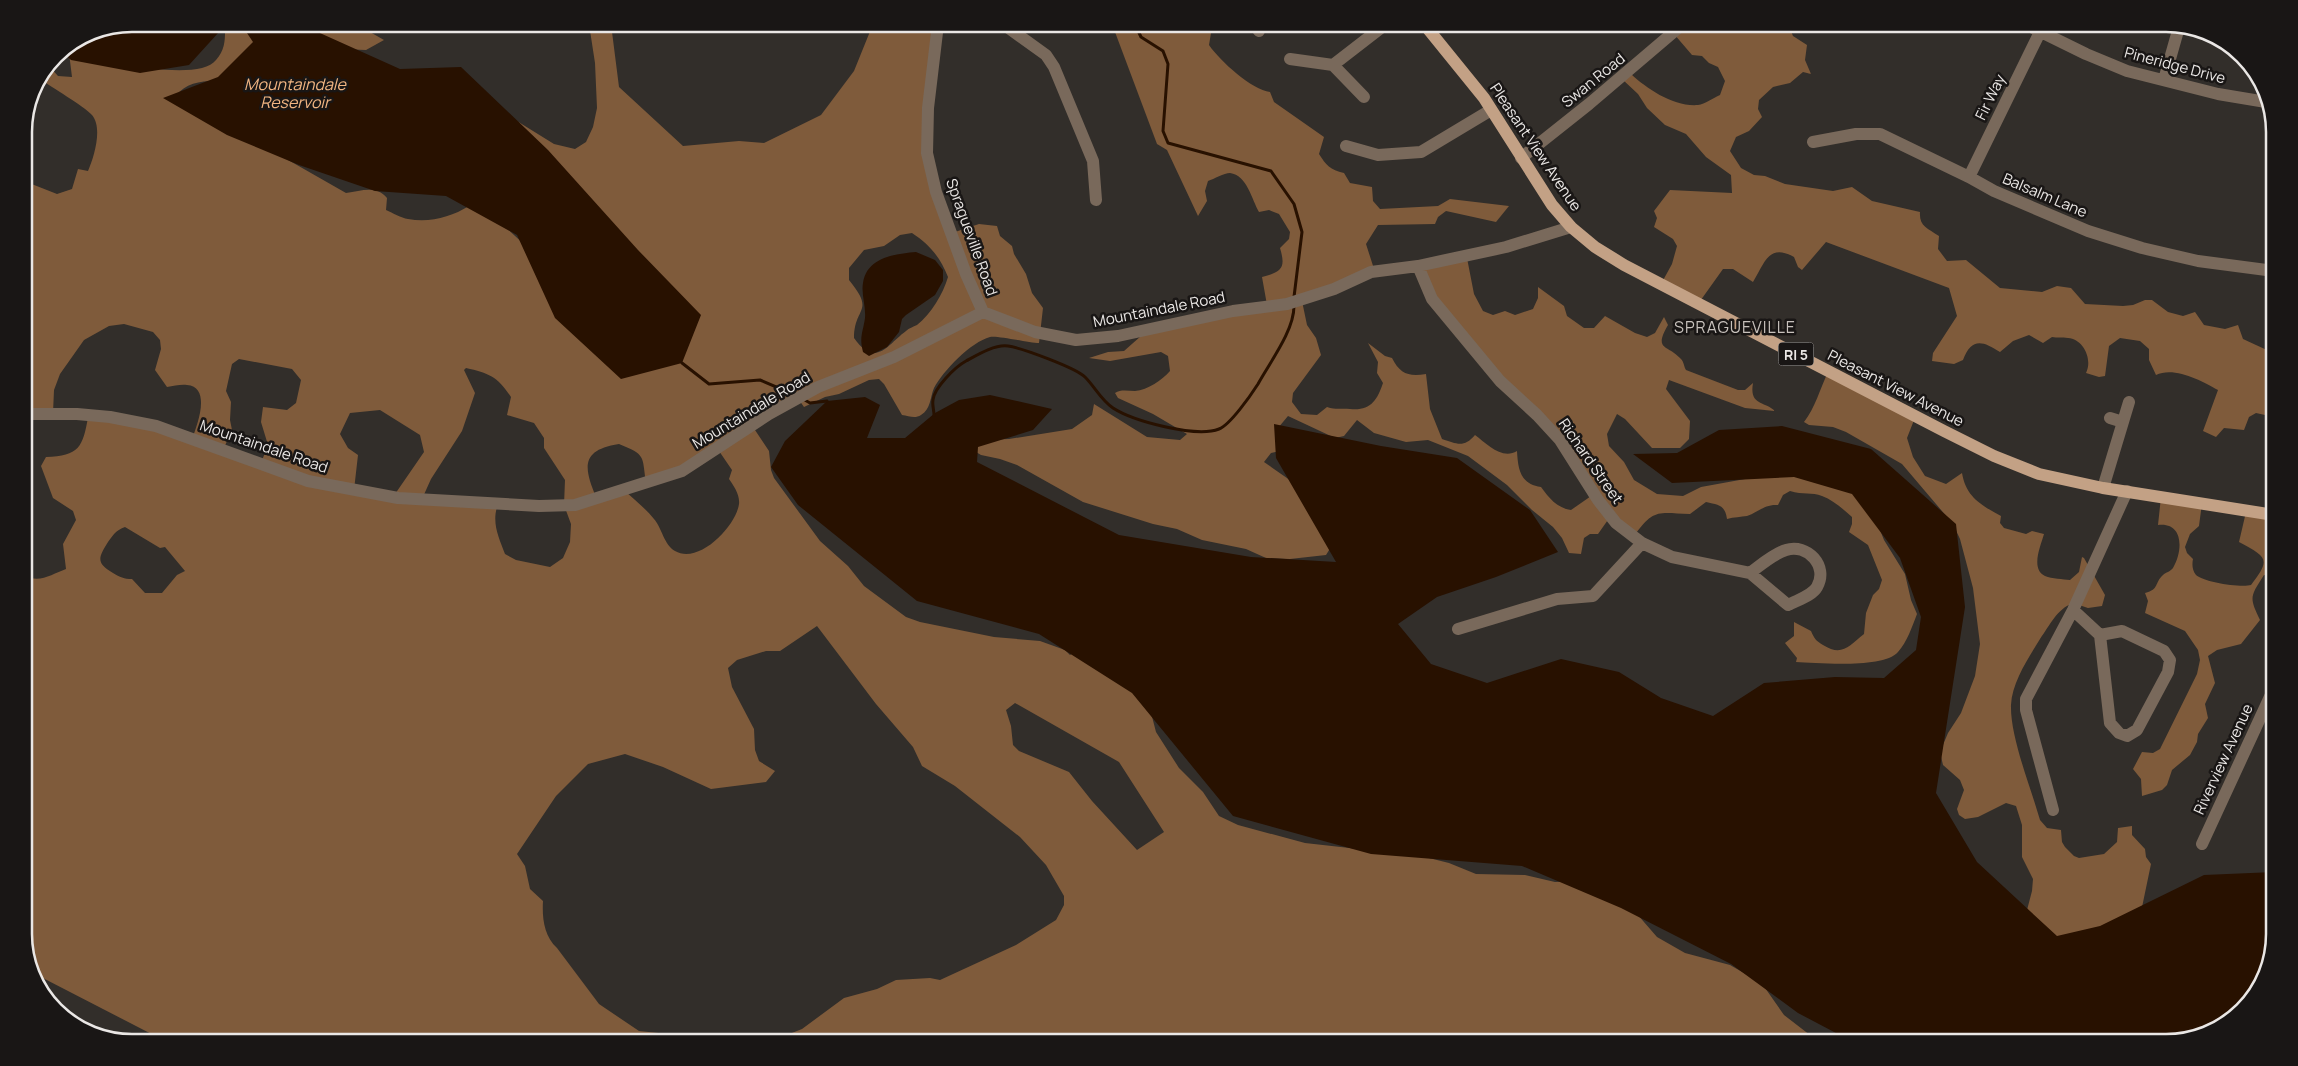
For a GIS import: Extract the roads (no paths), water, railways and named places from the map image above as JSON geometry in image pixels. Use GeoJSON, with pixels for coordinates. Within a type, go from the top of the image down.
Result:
{"type":"FeatureCollection","features":[{"type":"Feature","properties":{"kind":"main road","name":"Pleasant View Avenue"},"geometry":{"type":"LineString","coordinates":[[1431,32],[1451,55],[1491,110],[1552,205],[1571,227],[1595,247],[1661,286],[1944,432],[1994,456],[2039,474],[2103,488],[2265,514]]}},
{"type":"Feature","properties":{"kind":"street","name":"Spragueville Road"},"geometry":{"type":"LineString","coordinates":[[937,32],[928,108],[927,153],[936,192],[966,274],[983,312]]}},
{"type":"Feature","properties":{"kind":"street"},"geometry":{"type":"LineString","coordinates":[[1014,32],[1046,55],[1054,67],[1093,161],[1096,200]]}},
{"type":"Feature","properties":{"kind":"street"},"geometry":{"type":"LineString","coordinates":[[1334,65],[1376,32]]}},
{"type":"Feature","properties":{"kind":"street","name":"Swan Road"},"geometry":{"type":"LineString","coordinates":[[1521,158],[1589,104],[1674,32]]}},
{"type":"Feature","properties":{"kind":"street","name":"Pineridge Drive"},"geometry":{"type":"LineString","coordinates":[[2040,32],[2127,71],[2218,94],[2260,101]]}},
{"type":"Feature","properties":{"kind":"street","name":"Fir Way"},"geometry":{"type":"LineString","coordinates":[[1969,176],[2040,32]]}},
{"type":"Feature","properties":{"kind":"street"},"geometry":{"type":"LineString","coordinates":[[2164,80],[2177,33]]}},
{"type":"Feature","properties":{"kind":"street"},"geometry":{"type":"LineString","coordinates":[[1290,59],[1334,65],[1364,97]]}},
{"type":"Feature","properties":{"kind":"street"},"geometry":{"type":"LineString","coordinates":[[1346,146],[1378,155],[1421,152],[1491,110]]}},
{"type":"Feature","properties":{"kind":"street","name":"Balsalm Lane"},"geometry":{"type":"LineString","coordinates":[[1813,142],[1856,134],[1880,134],[1969,176],[1994,191],[2036,211],[2088,232],[2142,248],[2198,261],[2265,270]]}},
{"type":"Feature","properties":{"kind":"street","name":"Mountaindale Road"},"geometry":{"type":"LineString","coordinates":[[33,414],[77,414],[110,417],[156,426],[308,481],[388,496],[495,504],[576,505],[682,471],[769,414],[818,387],[894,357],[983,312],[1035,332],[1076,340],[1118,336],[1233,311],[1287,304],[1334,289],[1371,272],[1418,266],[1506,247],[1571,227]]}},
{"type":"Feature","properties":{"kind":"street","name":"Richard Street"},"geometry":{"type":"LineString","coordinates":[[1418,266],[1432,299],[1500,381],[1538,415],[1560,440],[1598,500],[1616,523],[1642,543],[1672,557],[1750,573],[1788,605],[1810,594],[1817,588],[1819,572],[1810,553],[1795,548],[1787,550],[1750,573]]}},
{"type":"Feature","properties":{"kind":"street"},"geometry":{"type":"LineString","coordinates":[[2103,488],[2129,402]]}},
{"type":"Feature","properties":{"kind":"street"},"geometry":{"type":"LineString","coordinates":[[2110,418],[2122,422]]}},
{"type":"Feature","properties":{"kind":"street"},"geometry":{"type":"LineString","coordinates":[[2053,810],[2026,710],[2026,699],[2073,610],[2127,491]]}},
{"type":"Feature","properties":{"kind":"street"},"geometry":{"type":"LineString","coordinates":[[1458,629],[1557,599],[1593,596],[1642,543]]}},
{"type":"Feature","properties":{"kind":"street"},"geometry":{"type":"LineString","coordinates":[[2073,610],[2100,635],[2110,723],[2119,733],[2127,736],[2137,730],[2168,672],[2170,660],[2164,651],[2122,631],[2100,635]]}},
{"type":"Feature","properties":{"kind":"street","name":"Riverview Avenue"},"geometry":{"type":"LineString","coordinates":[[2202,844],[2266,706]]}},
{"type":"Feature","properties":{"kind":"water"},"geometry":{"type":"Polygon","coordinates":[[[133,32],[219,32],[189,65],[140,73],[71,60],[67,57],[83,46],[113,34],[133,32]]]}},
{"type":"Feature","properties":{"kind":"water","name":"Mountaindale Reservoir"},"geometry":{"type":"Polygon","coordinates":[[[246,32],[318,32],[400,69],[461,67],[548,150],[638,250],[701,315],[682,363],[621,379],[555,318],[517,235],[446,196],[375,191],[299,165],[227,135],[163,98],[218,77],[253,42],[246,32]]]}},
{"type":"Feature","properties":{"kind":"water"},"geometry":{"type":"Polygon","coordinates":[[[916,252],[935,260],[943,270],[943,281],[935,295],[902,319],[899,332],[887,347],[869,356],[863,352],[861,342],[865,318],[863,283],[866,274],[870,267],[883,258],[916,252]]]}},
{"type":"Feature","properties":{"kind":"water"},"geometry":{"type":"Polygon","coordinates":[[[990,395],[1052,409],[1033,430],[978,447],[977,462],[1119,535],[1251,557],[1336,562],[1276,458],[1274,424],[1381,446],[1457,458],[1530,510],[1558,552],[1496,577],[1437,597],[1398,624],[1431,664],[1487,683],[1561,659],[1619,672],[1661,698],[1713,716],[1764,683],[1835,677],[1884,678],[1916,650],[1921,617],[1900,558],[1852,494],[1794,477],[1672,483],[1633,454],[1677,453],[1719,430],[1782,426],[1871,449],[1956,524],[1965,607],[1936,793],[1977,862],[2057,936],[2100,926],[2204,875],[2266,872],[2266,933],[2264,953],[2258,972],[2245,994],[2226,1013],[2210,1023],[2185,1032],[2165,1034],[1838,1034],[1798,1013],[1731,964],[1621,908],[1522,866],[1371,854],[1233,816],[1132,693],[1039,634],[917,601],[798,505],[771,467],[785,441],[827,401],[865,397],[880,405],[867,438],[905,438],[935,413],[959,400],[990,395]]]}},
{"type":"Feature","properties":{"kind":"waterway"},"geometry":{"type":"LineString","coordinates":[[1139,32],[1141,37],[1163,51],[1168,64],[1163,131],[1168,143],[1271,171],[1294,204],[1302,232],[1294,297]]}},
{"type":"Feature","properties":{"kind":"waterway"},"geometry":{"type":"LineString","coordinates":[[934,415],[934,395],[951,373],[961,364],[981,353],[992,348],[1008,346],[1025,350],[1080,373],[1109,405],[1122,413],[1149,423],[1181,430],[1209,431],[1219,429],[1234,416],[1258,384],[1286,336],[1293,316],[1294,306]]}},
{"type":"Feature","properties":{"kind":"waterway"},"geometry":{"type":"LineString","coordinates":[[682,363],[709,384],[760,380],[795,395]]}},
{"type":"Feature","properties":{"kind":"waterway"},"geometry":{"type":"LineString","coordinates":[[803,399],[810,403],[827,401]]}},
{"type":"Feature","properties":{"kind":"district","name":"SPRAGUEVILLE"},"geometry":{"type":"Point","coordinates":[1735,327]}}]}
